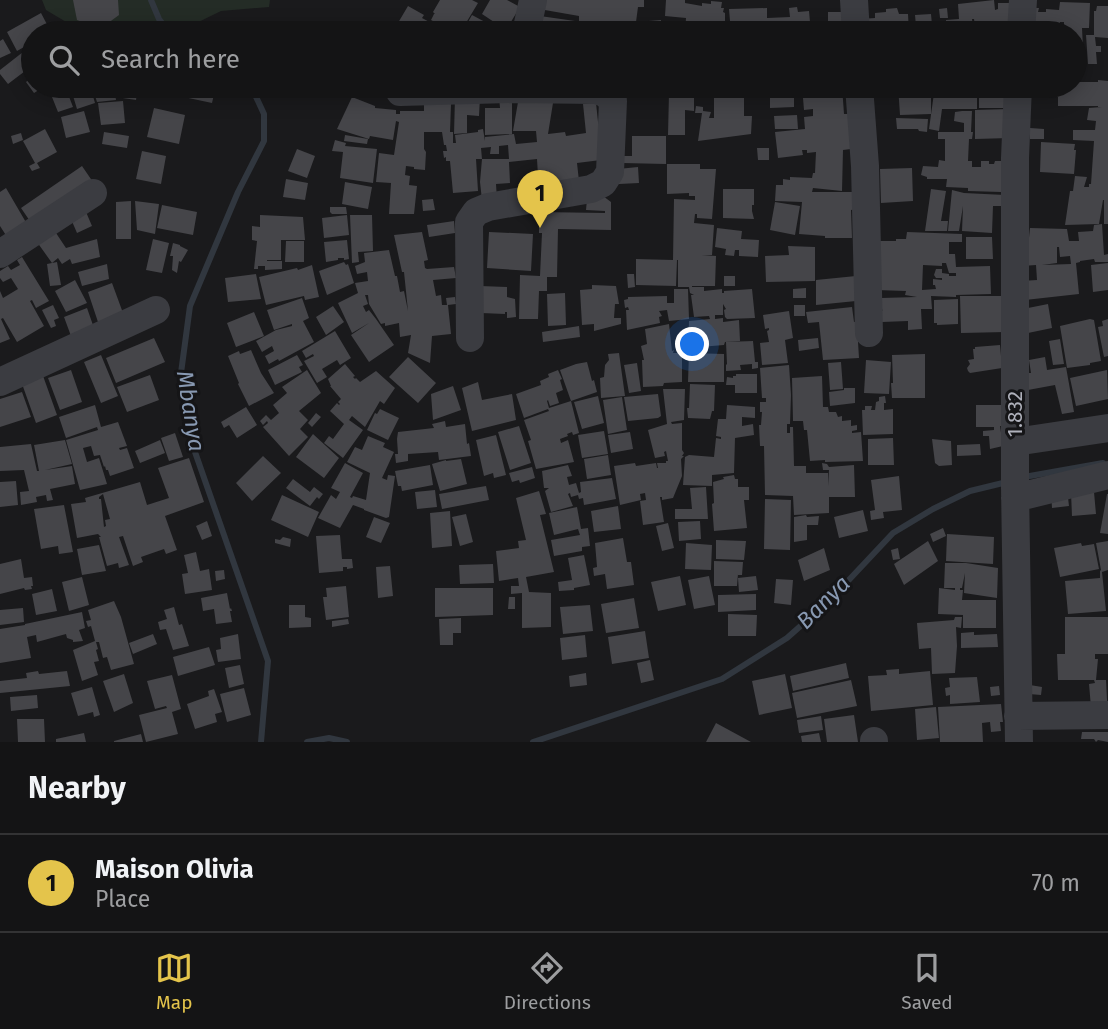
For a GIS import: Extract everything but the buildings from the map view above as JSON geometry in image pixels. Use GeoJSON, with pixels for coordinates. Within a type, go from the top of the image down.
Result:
{"type":"FeatureCollection","features":[{"type":"Feature","properties":{"kind":"street"},"geometry":{"type":"LineString","coordinates":[[529,21],[533,0]]}},
{"type":"Feature","properties":{"kind":"street"},"geometry":{"type":"LineString","coordinates":[[854,0],[855,21]]}},
{"type":"Feature","properties":{"kind":"street"},"geometry":{"type":"LineString","coordinates":[[1022,21],[1023,0]]}},
{"type":"Feature","properties":{"kind":"street"},"geometry":{"type":"LineString","coordinates":[[470,338],[469,222],[476,212],[488,207],[591,189],[603,183],[610,172],[613,101],[610,98]]}},
{"type":"Feature","properties":{"kind":"street"},"geometry":{"type":"LineString","coordinates":[[860,98],[865,166],[869,333]]}},
{"type":"Feature","properties":{"kind":"street","name":"1.832"},"geometry":{"type":"LineString","coordinates":[[1018,98],[1015,472],[1019,729]]}},
{"type":"Feature","properties":{"kind":"street"},"geometry":{"type":"LineString","coordinates":[[0,254],[93,193]]}},
{"type":"Feature","properties":{"kind":"street"},"geometry":{"type":"LineString","coordinates":[[0,382],[156,310]]}},
{"type":"Feature","properties":{"kind":"street"},"geometry":{"type":"LineString","coordinates":[[1015,472],[1108,428]]}},
{"type":"Feature","properties":{"kind":"street"},"geometry":{"type":"LineString","coordinates":[[1015,472],[1108,475]]}},
{"type":"Feature","properties":{"kind":"street"},"geometry":{"type":"LineString","coordinates":[[1019,729],[1108,715]]}},
{"type":"Feature","properties":{"kind":"shaded area"},"geometry":{"type":"Polygon","coordinates":[[[42,0],[270,0],[269,7],[221,11],[201,21],[65,21],[46,10],[42,0]]]}},
{"type":"Feature","properties":{"kind":"waterway","name":"Mbanya"},"geometry":{"type":"LineString","coordinates":[[151,0],[161,21]]}},
{"type":"Feature","properties":{"kind":"waterway","name":"Mbanya"},"geometry":{"type":"LineString","coordinates":[[257,98],[264,114],[264,141],[238,192],[190,306],[181,373],[195,452],[268,661],[261,742]]}},
{"type":"Feature","properties":{"kind":"waterway","name":"Banya"},"geometry":{"type":"LineString","coordinates":[[1024,477],[1103,463]]}},
{"type":"Feature","properties":{"kind":"waterway","name":"Banya"},"geometry":{"type":"LineString","coordinates":[[533,742],[722,679],[787,638],[831,599],[893,533],[970,491],[1007,482]]}},
{"type":"Feature","properties":{"kind":"waterway","name":"Banya"},"geometry":{"type":"LineString","coordinates":[[307,742],[329,738],[347,742]]}},
{"type":"Feature","properties":{"kind":"place","name":"Maison Olivia"},"geometry":{"type":"Point","coordinates":[540,228]}}]}
